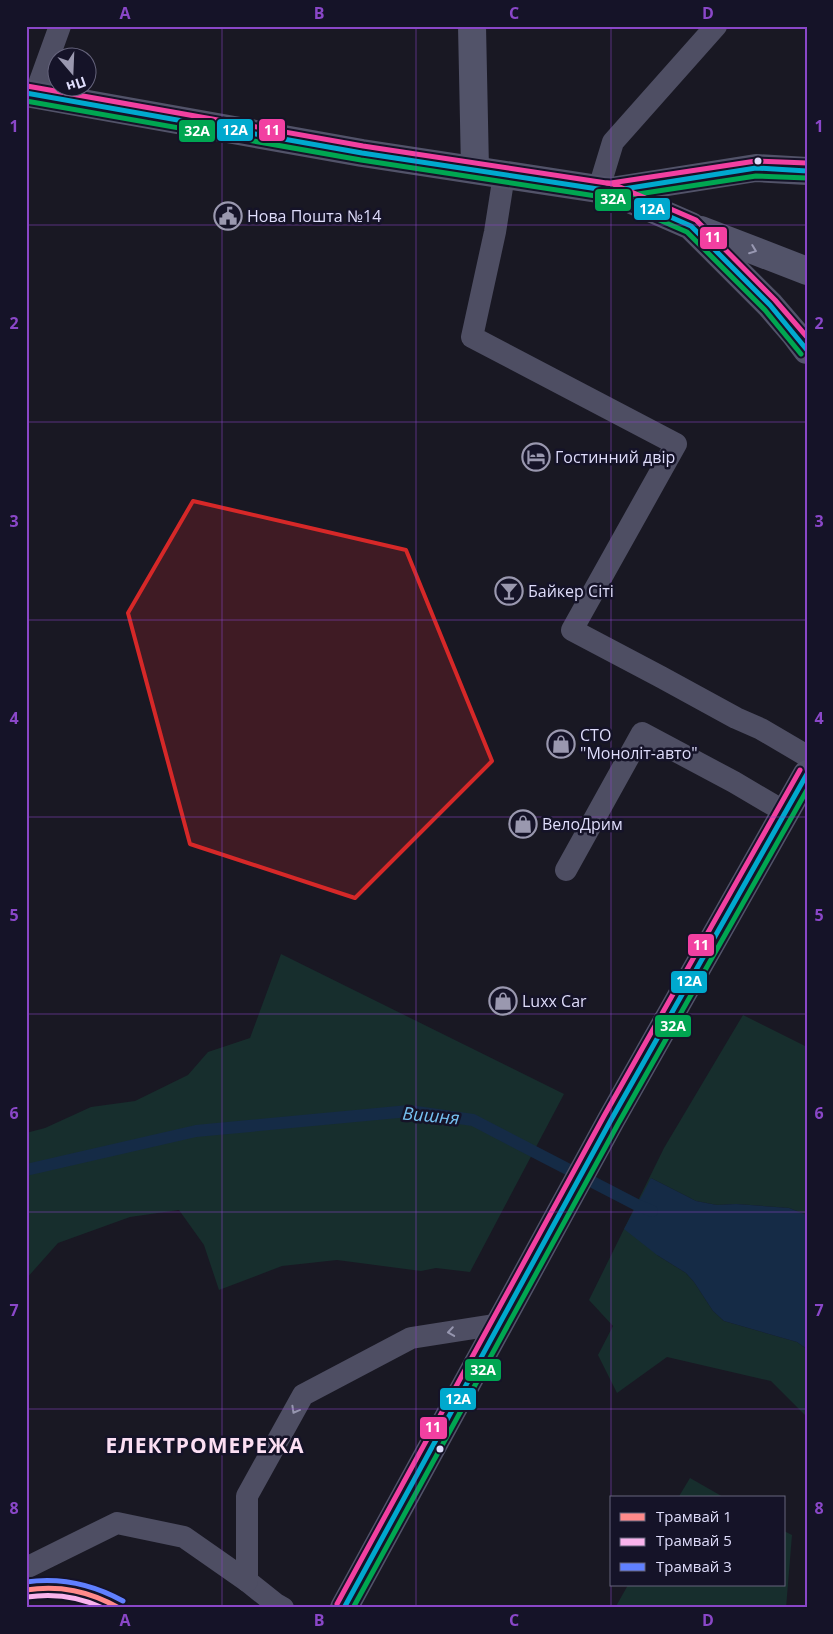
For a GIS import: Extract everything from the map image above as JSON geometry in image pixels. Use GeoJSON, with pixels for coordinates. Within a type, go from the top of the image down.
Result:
{"type":"FeatureCollection","features":[{"type":"Feature","properties":{"kind":"street"},"geometry":{"type":"LineString","coordinates":[[472,26],[475,169]]}},
{"type":"Feature","properties":{"kind":"street"},"geometry":{"type":"LineString","coordinates":[[31,94],[362,153],[605,190],[807,271]]}},
{"type":"Feature","properties":{"kind":"street"},"geometry":{"type":"LineString","coordinates":[[605,190],[756,168],[807,171]]}},
{"type":"Feature","properties":{"kind":"street"},"geometry":{"type":"LineString","coordinates":[[691,226],[770,305],[807,350]]}},
{"type":"Feature","properties":{"kind":"street"},"geometry":{"type":"LineString","coordinates":[[344,1608],[611,1120],[807,774]]}},
{"type":"Feature","properties":{"kind":"lane"},"geometry":{"type":"LineString","coordinates":[[31,94],[60,26]]}},
{"type":"Feature","properties":{"kind":"lane"},"geometry":{"type":"LineString","coordinates":[[605,190],[613,142],[716,26]]}},
{"type":"Feature","properties":{"kind":"lane"},"geometry":{"type":"LineString","coordinates":[[504,175],[495,232],[472,337],[676,444],[572,630],[736,718],[761,729],[807,756]]}},
{"type":"Feature","properties":{"kind":"lane"},"geometry":{"type":"LineString","coordinates":[[566,870],[642,733],[734,782],[785,812]]}},
{"type":"Feature","properties":{"kind":"lane"},"geometry":{"type":"LineString","coordinates":[[247,1581],[247,1496],[303,1396],[411,1338],[500,1324]]}},
{"type":"Feature","properties":{"kind":"lane"},"geometry":{"type":"LineString","coordinates":[[26,1568],[117,1522],[184,1537],[283,1608]]}},
{"type":"Feature","properties":{"kind":"highlighted area"},"geometry":{"type":"Polygon","coordinates":[[[193,501],[406,550],[492,761],[355,898],[190,844],[128,613],[193,501]]]}},
{"type":"Feature","properties":{"kind":"green space"},"geometry":{"type":"Polygon","coordinates":[[[281,954],[564,1094],[470,1272],[436,1268],[421,1271],[337,1260],[282,1266],[219,1290],[204,1245],[179,1210],[130,1217],[58,1243],[26,1279],[26,1133],[45,1128],[91,1107],[135,1101],[188,1075],[208,1052],[250,1038],[281,954]]]}},
{"type":"Feature","properties":{"kind":"green space"},"geometry":{"type":"Polygon","coordinates":[[[743,1015],[807,1047],[807,1215],[789,1208],[736,1204],[717,1205],[696,1201],[651,1178],[657,1255],[686,1273],[713,1311],[724,1321],[797,1342],[807,1349],[807,1417],[771,1381],[667,1357],[617,1393],[598,1355],[613,1326],[589,1300],[664,1148],[743,1015]]]}},
{"type":"Feature","properties":{"kind":"green space"},"geometry":{"type":"Polygon","coordinates":[[[690,1478],[722,1496],[679,1496],[690,1478]]]}},
{"type":"Feature","properties":{"kind":"green space"},"geometry":{"type":"Polygon","coordinates":[[[786,1532],[792,1535],[786,1608],[615,1608],[627,1586],[786,1586],[786,1532]]]}},
{"type":"Feature","properties":{"kind":"water"},"geometry":{"type":"Polygon","coordinates":[[[651,1178],[696,1201],[717,1205],[736,1204],[789,1208],[807,1215],[807,1349],[797,1342],[724,1321],[713,1311],[686,1273],[657,1255],[624,1229],[651,1178]]]}},
{"type":"Feature","properties":{"kind":"waterway","name":"Вишня"},"geometry":{"type":"LineString","coordinates":[[26,1170],[196,1131],[409,1111],[473,1120],[652,1211]]}},
{"type":"Feature","properties":{"kind":"tram line","name":"3"},"geometry":{"type":"LineString","coordinates":[[26,1582],[52,1580],[76,1583],[100,1590],[123,1601]]}},
{"type":"Feature","properties":{"kind":"tram line","name":"1"},"geometry":{"type":"LineString","coordinates":[[26,1590],[51,1588],[74,1591],[97,1597],[119,1608]]}},
{"type":"Feature","properties":{"kind":"tram line","name":"5"},"geometry":{"type":"LineString","coordinates":[[27,1597],[66,1596],[103,1608]]}},
{"type":"Feature","properties":{"kind":"transit line","name":"11"},"geometry":{"type":"LineString","coordinates":[[27,86],[363,146],[613,184],[696,220],[775,300],[807,337]]}},
{"type":"Feature","properties":{"kind":"transit line","name":"12А"},"geometry":{"type":"LineString","coordinates":[[26,93],[362,153],[611,191],[691,226],[770,305],[807,350]]}},
{"type":"Feature","properties":{"kind":"transit line","name":"32А"},"geometry":{"type":"LineString","coordinates":[[26,101],[361,160],[609,198],[687,232],[765,310],[801,354]]}},
{"type":"Feature","properties":{"kind":"transit line","name":"11"},"geometry":{"type":"LineString","coordinates":[[607,183],[756,161],[807,163]]}},
{"type":"Feature","properties":{"kind":"transit line","name":"12А"},"geometry":{"type":"LineString","coordinates":[[606,190],[611,191],[756,168],[807,171]]}},
{"type":"Feature","properties":{"kind":"transit line","name":"32А"},"geometry":{"type":"LineString","coordinates":[[605,197],[612,198],[756,176],[807,178]]}},
{"type":"Feature","properties":{"kind":"transit line","name":"11"},"geometry":{"type":"LineString","coordinates":[[337,1604],[604,1116],[800,770]]}},
{"type":"Feature","properties":{"kind":"transit line","name":"12А"},"geometry":{"type":"LineString","coordinates":[[344,1608],[611,1120],[807,774]]}},
{"type":"Feature","properties":{"kind":"transit line","name":"32А"},"geometry":{"type":"LineString","coordinates":[[353,1608],[618,1124],[807,790]]}},
{"type":"Feature","properties":{"kind":"place","name":"Нова Пошта №14"},"geometry":{"type":"Point","coordinates":[228,216]}},
{"type":"Feature","properties":{"kind":"place","name":"Гостинний двір"},"geometry":{"type":"Point","coordinates":[536,457]}},
{"type":"Feature","properties":{"kind":"place","name":"Байкер Сіті"},"geometry":{"type":"Point","coordinates":[509,591]}},
{"type":"Feature","properties":{"kind":"place","name":"СТО \"Моноліт-авто\""},"geometry":{"type":"Point","coordinates":[561,744]}},
{"type":"Feature","properties":{"kind":"place","name":"ВелоДрим"},"geometry":{"type":"Point","coordinates":[523,824]}},
{"type":"Feature","properties":{"kind":"place","name":"Luxx Car"},"geometry":{"type":"Point","coordinates":[503,1001]}},
{"type":"Feature","properties":{"kind":"district","name":"ЕЛЕКТРОМЕРЕЖА"},"geometry":{"type":"Point","coordinates":[205,1446]}}]}
